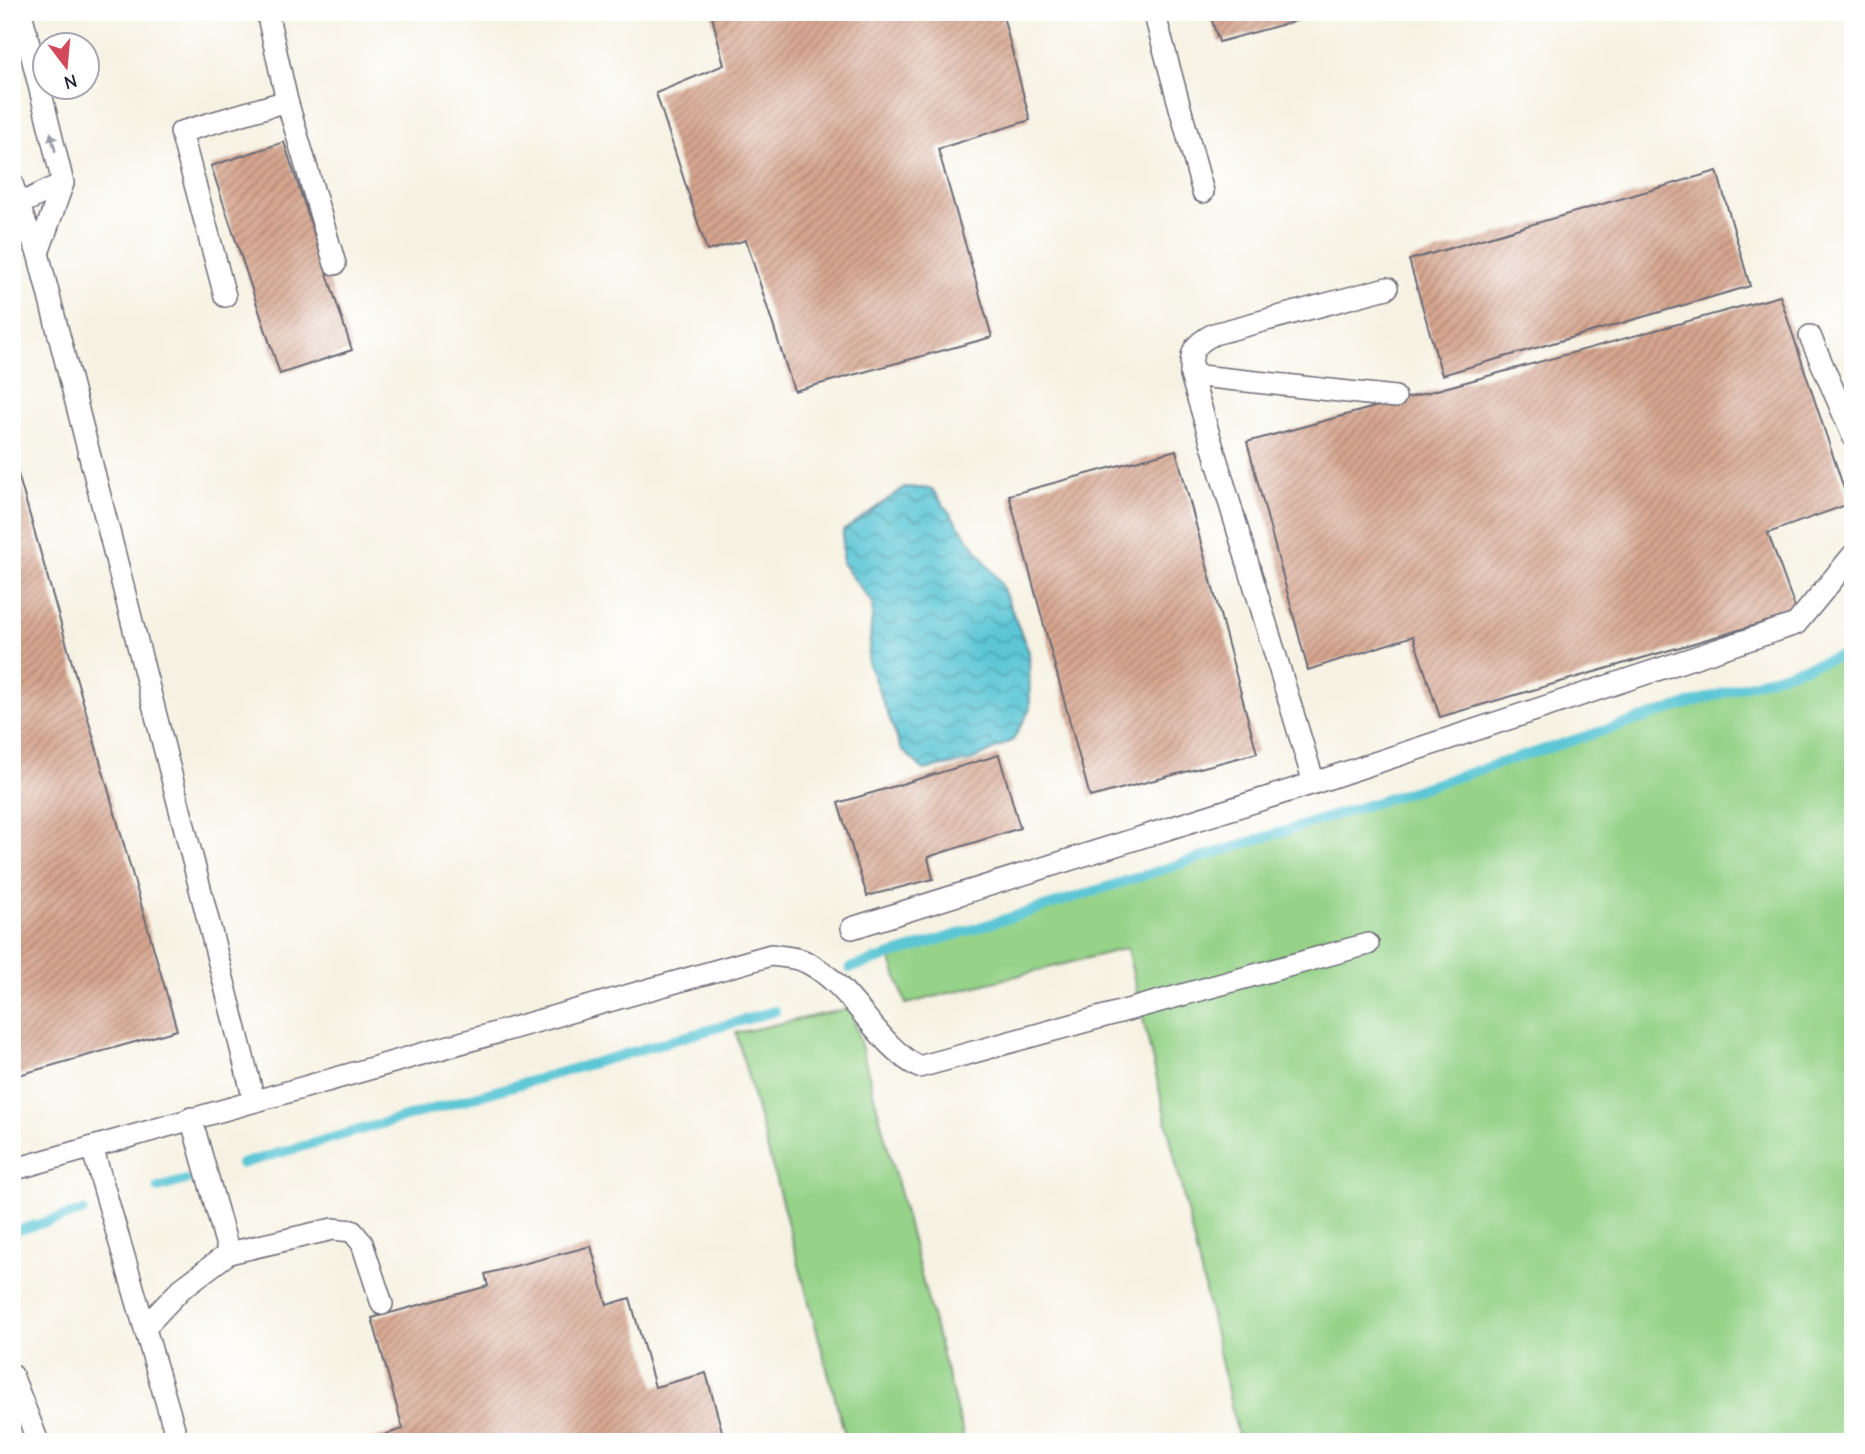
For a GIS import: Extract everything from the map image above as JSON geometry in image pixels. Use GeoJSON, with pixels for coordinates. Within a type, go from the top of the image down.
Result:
{"type":"FeatureCollection","features":[{"type":"Feature","properties":{"kind":"lane"},"geometry":{"type":"LineString","coordinates":[[21,12],[64,183],[38,253]]}},
{"type":"Feature","properties":{"kind":"lane"},"geometry":{"type":"LineString","coordinates":[[267,12],[287,101],[335,264]]}},
{"type":"Feature","properties":{"kind":"lane"},"geometry":{"type":"LineString","coordinates":[[1154,12],[1203,192]]}},
{"type":"Feature","properties":{"kind":"lane"},"geometry":{"type":"LineString","coordinates":[[225,296],[181,132],[287,101]]}},
{"type":"Feature","properties":{"kind":"lane"},"geometry":{"type":"LineString","coordinates":[[12,183],[15,208],[38,253],[254,1100]]}},
{"type":"Feature","properties":{"kind":"lane"},"geometry":{"type":"LineString","coordinates":[[15,208],[64,183]]}},
{"type":"Feature","properties":{"kind":"lane"},"geometry":{"type":"LineString","coordinates":[[1314,783],[1191,374],[1191,354],[1199,341],[1214,334],[1387,288]]}},
{"type":"Feature","properties":{"kind":"lane"},"geometry":{"type":"LineString","coordinates":[[1810,336],[1853,436]]}},
{"type":"Feature","properties":{"kind":"lane"},"geometry":{"type":"LineString","coordinates":[[1191,374],[1395,397]]}},
{"type":"Feature","properties":{"kind":"lane"},"geometry":{"type":"LineString","coordinates":[[852,928],[1314,783],[1796,624],[1853,555]]}},
{"type":"Feature","properties":{"kind":"lane"},"geometry":{"type":"LineString","coordinates":[[12,1170],[771,955],[807,962],[847,992],[904,1059],[919,1067],[1368,944]]}},
{"type":"Feature","properties":{"kind":"lane"},"geometry":{"type":"LineString","coordinates":[[191,1118],[229,1253]]}},
{"type":"Feature","properties":{"kind":"lane"},"geometry":{"type":"LineString","coordinates":[[92,1147],[178,1442]]}},
{"type":"Feature","properties":{"kind":"lane"},"geometry":{"type":"LineString","coordinates":[[146,1326],[181,1289],[229,1253],[333,1229],[352,1231],[362,1243],[382,1304]]}},
{"type":"Feature","properties":{"kind":"lane"},"geometry":{"type":"LineString","coordinates":[[12,1374],[38,1442]]}},
{"type":"Feature","properties":{"kind":"green space"},"geometry":{"type":"Polygon","coordinates":[[[1842,653],[1853,655],[1853,1442],[1234,1442],[1239,1440],[1127,948],[906,1004],[890,957],[1842,653]]]}},
{"type":"Feature","properties":{"kind":"green space"},"geometry":{"type":"Polygon","coordinates":[[[851,1008],[965,1442],[847,1442],[736,1033],[851,1008]]]}},
{"type":"Feature","properties":{"kind":"water"},"geometry":{"type":"Polygon","coordinates":[[[905,487],[932,489],[1000,582],[1029,652],[1030,709],[1013,740],[971,761],[924,770],[901,749],[868,662],[873,604],[842,563],[843,531],[905,487]]]}},
{"type":"Feature","properties":{"kind":"building"},"geometry":{"type":"Polygon","coordinates":[[[711,12],[1002,12],[1030,120],[938,149],[992,337],[794,391],[746,240],[707,251],[656,93],[724,65],[711,12]]]}},
{"type":"Feature","properties":{"kind":"building"},"geometry":{"type":"Polygon","coordinates":[[[1209,12],[1325,12],[1325,13],[1219,42],[1209,12]]]}},
{"type":"Feature","properties":{"kind":"building"},"geometry":{"type":"Polygon","coordinates":[[[284,142],[352,350],[280,374],[211,166],[284,142]]]}},
{"type":"Feature","properties":{"kind":"building"},"geometry":{"type":"Polygon","coordinates":[[[1717,171],[1750,286],[1442,375],[1409,260],[1717,171]]]}},
{"type":"Feature","properties":{"kind":"building"},"geometry":{"type":"Polygon","coordinates":[[[1780,296],[1849,504],[1768,533],[1797,613],[1440,717],[1413,636],[1308,670],[1247,442],[1780,296]]]}},
{"type":"Feature","properties":{"kind":"building"},"geometry":{"type":"Polygon","coordinates":[[[1176,450],[1257,753],[1090,797],[1009,495],[1176,450]]]}},
{"type":"Feature","properties":{"kind":"building"},"geometry":{"type":"Polygon","coordinates":[[[12,453],[177,1030],[12,1077],[12,453]]]}},
{"type":"Feature","properties":{"kind":"building"},"geometry":{"type":"Polygon","coordinates":[[[999,755],[1020,828],[928,857],[933,879],[867,896],[838,803],[999,755]]]}},
{"type":"Feature","properties":{"kind":"building"},"geometry":{"type":"Polygon","coordinates":[[[591,1246],[607,1305],[630,1298],[655,1387],[706,1373],[725,1442],[361,1442],[403,1429],[372,1318],[488,1286],[485,1274],[591,1246]]]}},
{"type":"Feature","properties":{"kind":"waterway"},"geometry":{"type":"LineString","coordinates":[[850,968],[1853,652]]}},
{"type":"Feature","properties":{"kind":"waterway"},"geometry":{"type":"LineString","coordinates":[[241,1164],[775,1011]]}},
{"type":"Feature","properties":{"kind":"waterway"},"geometry":{"type":"LineString","coordinates":[[158,1188],[186,1180]]}},
{"type":"Feature","properties":{"kind":"waterway"},"geometry":{"type":"LineString","coordinates":[[12,1232],[83,1211]]}}]}
